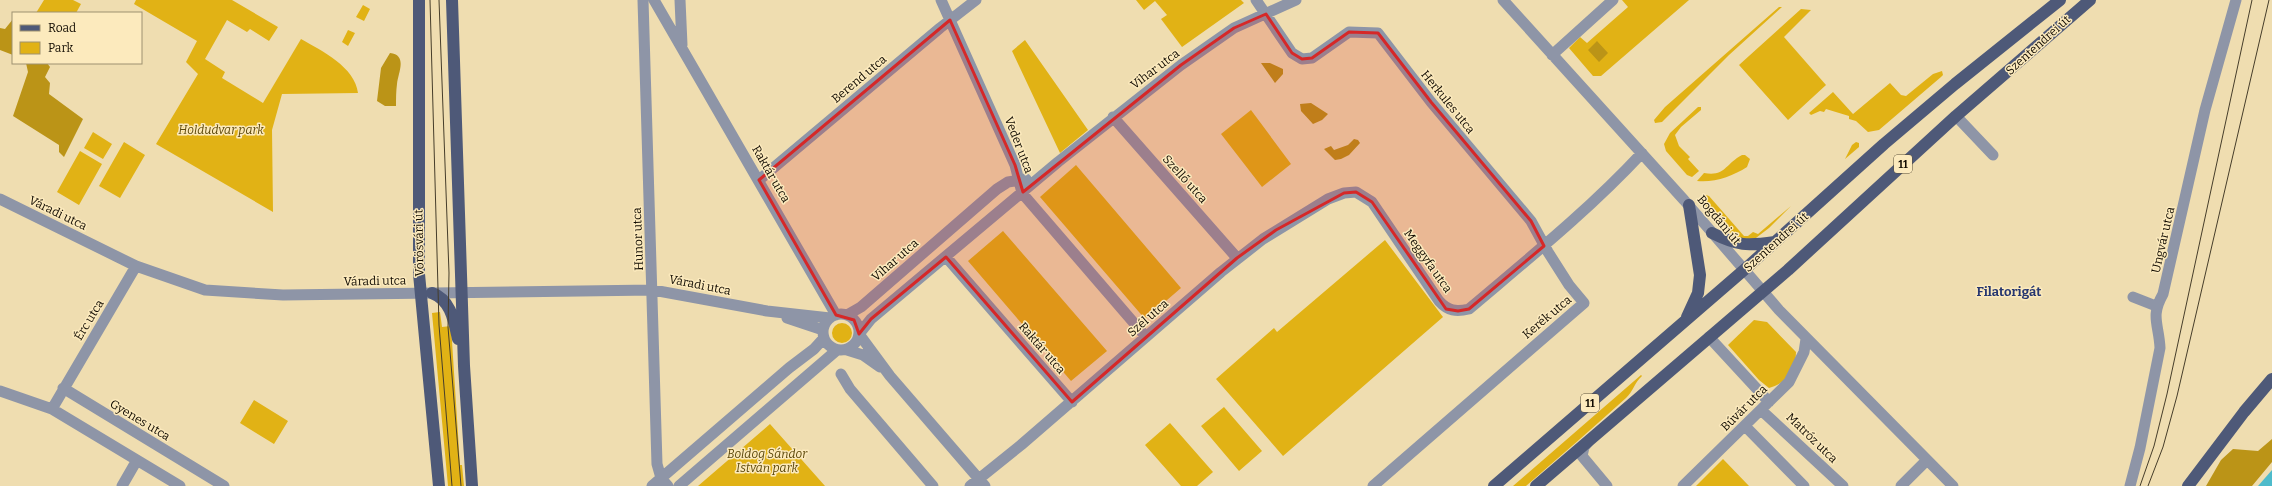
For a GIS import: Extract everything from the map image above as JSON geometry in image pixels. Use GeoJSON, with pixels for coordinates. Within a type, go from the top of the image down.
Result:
{"type":"FeatureCollection","features":[{"type":"Feature","properties":{"kind":"main road","name":"Vörösvári út"},"geometry":{"type":"LineString","coordinates":[[419,0],[418,151],[439,486]]}},
{"type":"Feature","properties":{"kind":"main road"},"geometry":{"type":"LineString","coordinates":[[452,0],[464,366],[472,486]]}},
{"type":"Feature","properties":{"kind":"main road","name":"Szentendrei út"},"geometry":{"type":"LineString","coordinates":[[1494,486],[1744,270],[1955,84],[2060,0]]}},
{"type":"Feature","properties":{"kind":"main road","name":"Szentendrei út"},"geometry":{"type":"LineString","coordinates":[[1536,486],[1762,292],[1956,116],[2090,0]]}},
{"type":"Feature","properties":{"kind":"main road"},"geometry":{"type":"LineString","coordinates":[[1686,320],[1698,293],[1700,283],[1700,268],[1689,205]]}},
{"type":"Feature","properties":{"kind":"main road"},"geometry":{"type":"LineString","coordinates":[[1712,233],[1733,244],[1760,244],[1775,242]]}},
{"type":"Feature","properties":{"kind":"main road"},"geometry":{"type":"LineString","coordinates":[[426,293],[442,299],[449,308],[464,366]]}},
{"type":"Feature","properties":{"kind":"main road"},"geometry":{"type":"LineString","coordinates":[[2188,486],[2244,412],[2272,379]]}},
{"type":"Feature","properties":{"kind":"street","name":"Hunor utca"},"geometry":{"type":"LineString","coordinates":[[643,0],[653,290],[657,464],[664,482]]}},
{"type":"Feature","properties":{"kind":"street","name":"Raktár utca"},"geometry":{"type":"LineString","coordinates":[[654,0],[838,316]]}},
{"type":"Feature","properties":{"kind":"street","name":"Raktár utca"},"geometry":{"type":"LineString","coordinates":[[680,0],[682,47]]}},
{"type":"Feature","properties":{"kind":"street","name":"Veder utca"},"geometry":{"type":"LineString","coordinates":[[940,0],[1012,157],[1020,180],[1022,193],[1146,337]]}},
{"type":"Feature","properties":{"kind":"street","name":"Berend utca"},"geometry":{"type":"LineString","coordinates":[[759,180],[950,20],[976,0]]}},
{"type":"Feature","properties":{"kind":"street"},"geometry":{"type":"LineString","coordinates":[[1256,0],[1266,14]]}},
{"type":"Feature","properties":{"kind":"street","name":"Vihar utca"},"geometry":{"type":"LineString","coordinates":[[859,334],[871,319],[1040,177],[1181,64],[1234,28],[1296,0]]}},
{"type":"Feature","properties":{"kind":"street","name":"Bogdáni út"},"geometry":{"type":"LineString","coordinates":[[1504,0],[1552,55],[1689,205],[1762,292],[1954,486]]}},
{"type":"Feature","properties":{"kind":"street"},"geometry":{"type":"LineString","coordinates":[[1552,55],[1612,0]]}},
{"type":"Feature","properties":{"kind":"street","name":"Ungvár utca"},"geometry":{"type":"LineString","coordinates":[[2156,306],[2163,294],[2205,110],[2236,0]]}},
{"type":"Feature","properties":{"kind":"street","name":"Herkules utca"},"geometry":{"type":"LineString","coordinates":[[1266,14],[1292,53],[1302,59],[1312,58],[1349,32],[1378,33],[1431,102],[1531,221],[1544,246]]}},
{"type":"Feature","properties":{"kind":"street"},"geometry":{"type":"LineString","coordinates":[[1956,116],[1993,155]]}},
{"type":"Feature","properties":{"kind":"street","name":"Szellő utca"},"geometry":{"type":"LineString","coordinates":[[1113,118],[1237,258]]}},
{"type":"Feature","properties":{"kind":"street"},"geometry":{"type":"LineString","coordinates":[[1544,246],[1621,175],[1642,153]]}},
{"type":"Feature","properties":{"kind":"street","name":"Vihar utca"},"geometry":{"type":"LineString","coordinates":[[838,316],[867,302],[1008,182],[1040,177]]}},
{"type":"Feature","properties":{"kind":"street","name":"Szél utca"},"geometry":{"type":"LineString","coordinates":[[978,484],[1237,258],[1276,230],[1328,200],[1350,192],[1356,192]]}},
{"type":"Feature","properties":{"kind":"street","name":"Meggyfa utca"},"geometry":{"type":"LineString","coordinates":[[1356,192],[1372,202],[1446,308],[1458,311],[1469,309],[1544,246]]}},
{"type":"Feature","properties":{"kind":"street","name":"Váradi utca"},"geometry":{"type":"LineString","coordinates":[[0,199],[136,266],[195,288],[283,295],[653,290],[767,311],[838,316]]}},
{"type":"Feature","properties":{"kind":"street","name":"Kerék utca"},"geometry":{"type":"LineString","coordinates":[[1373,486],[1584,303],[1570,286],[1544,246]]}},
{"type":"Feature","properties":{"kind":"street","name":"Raktár utca"},"geometry":{"type":"LineString","coordinates":[[946,257],[1072,402]]}},
{"type":"Feature","properties":{"kind":"street","name":"Érc utca"},"geometry":{"type":"LineString","coordinates":[[63,388],[136,266]]}},
{"type":"Feature","properties":{"kind":"street"},"geometry":{"type":"LineString","coordinates":[[2130,486],[2140,448],[2160,348],[2160,333],[2155,316],[2156,306],[2133,297]]}},
{"type":"Feature","properties":{"kind":"street","name":"Váradi utca"},"geometry":{"type":"LineString","coordinates":[[767,311],[823,334]]}},
{"type":"Feature","properties":{"kind":"street"},"geometry":{"type":"LineString","coordinates":[[652,486],[664,482],[789,368],[814,349],[823,334],[838,316],[854,320],[858,326],[859,334],[855,344],[842,350],[679,486]]}},
{"type":"Feature","properties":{"kind":"street"},"geometry":{"type":"LineString","coordinates":[[823,334],[829,346],[871,360],[890,376]]}},
{"type":"Feature","properties":{"kind":"street"},"geometry":{"type":"LineString","coordinates":[[859,334],[890,376],[978,484]]}},
{"type":"Feature","properties":{"kind":"street","name":"Matróz utca"},"geometry":{"type":"LineString","coordinates":[[1709,337],[1765,406],[1843,486]]}},
{"type":"Feature","properties":{"kind":"street","name":"Búvár utca"},"geometry":{"type":"LineString","coordinates":[[1683,486],[1765,406],[1792,377],[1804,352],[1806,338]]}},
{"type":"Feature","properties":{"kind":"street"},"geometry":{"type":"LineString","coordinates":[[841,374],[850,389],[933,486]]}},
{"type":"Feature","properties":{"kind":"street"},"geometry":{"type":"LineString","coordinates":[[52,409],[63,388]]}},
{"type":"Feature","properties":{"kind":"street","name":"Gyenes utca"},"geometry":{"type":"LineString","coordinates":[[63,388],[224,486]]}},
{"type":"Feature","properties":{"kind":"street"},"geometry":{"type":"LineString","coordinates":[[0,391],[52,409],[180,486]]}},
{"type":"Feature","properties":{"kind":"street"},"geometry":{"type":"LineString","coordinates":[[1745,426],[1804,486]]}},
{"type":"Feature","properties":{"kind":"street"},"geometry":{"type":"LineString","coordinates":[[1588,441],[1584,447],[1582,456],[1606,485]]}},
{"type":"Feature","properties":{"kind":"street"},"geometry":{"type":"LineString","coordinates":[[122,486],[138,460]]}},
{"type":"Feature","properties":{"kind":"street"},"geometry":{"type":"LineString","coordinates":[[1901,486],[1927,460]]}},
{"type":"Feature","properties":{"kind":"highlighted area"},"geometry":{"type":"Polygon","coordinates":[[[1266,14],[1292,53],[1302,59],[1312,58],[1349,32],[1378,33],[1431,102],[1531,221],[1544,246],[1469,309],[1458,311],[1446,309],[1372,202],[1356,192],[1344,193],[1276,230],[1237,258],[1072,402],[946,257],[871,319],[859,334],[854,320],[836,315],[759,180],[950,20],[1015,165],[1023,192],[1181,65],[1234,28],[1266,14]]]}},
{"type":"Feature","properties":{"kind":"green space"},"geometry":{"type":"Polygon","coordinates":[[[44,0],[73,0],[81,4],[77,12],[37,12],[44,0]]]}},
{"type":"Feature","properties":{"kind":"green space","name":"Holdudvar park"},"geometry":{"type":"Polygon","coordinates":[[[136,0],[232,0],[278,27],[269,41],[250,29],[247,32],[227,20],[205,59],[225,72],[222,78],[263,103],[301,39],[336,61],[351,75],[356,84],[358,93],[282,94],[272,130],[273,212],[156,144],[198,74],[186,62],[197,41],[134,4],[136,0]]]}},
{"type":"Feature","properties":{"kind":"green space"},"geometry":{"type":"Polygon","coordinates":[[[1136,0],[1241,0],[1244,3],[1182,47],[1161,19],[1167,15],[1155,1],[1144,10],[1136,0]]]}},
{"type":"Feature","properties":{"kind":"green space"},"geometry":{"type":"Polygon","coordinates":[[[1622,0],[1689,0],[1601,76],[1593,76],[1569,48],[1580,37],[1587,43],[1628,7],[1622,0]]]}},
{"type":"Feature","properties":{"kind":"green space"},"geometry":{"type":"Polygon","coordinates":[[[363,5],[370,9],[364,21],[356,17],[363,5]]]}},
{"type":"Feature","properties":{"kind":"green space"},"geometry":{"type":"Polygon","coordinates":[[[1779,7],[1782,7],[1729,55],[1662,122],[1655,123],[1654,120],[1665,107],[1779,7]]]}},
{"type":"Feature","properties":{"kind":"green space"},"geometry":{"type":"Polygon","coordinates":[[[1801,9],[1811,10],[1784,37],[1826,85],[1788,120],[1739,65],[1801,9]]]}},
{"type":"Feature","properties":{"kind":"green space"},"geometry":{"type":"Polygon","coordinates":[[[348,30],[355,33],[348,46],[342,42],[348,30]]]}},
{"type":"Feature","properties":{"kind":"green space"},"geometry":{"type":"Polygon","coordinates":[[[1025,40],[1088,130],[1060,153],[1012,51],[1025,40]]]}},
{"type":"Feature","properties":{"kind":"green space"},"geometry":{"type":"Polygon","coordinates":[[[1942,71],[1943,75],[1941,77],[1879,130],[1868,132],[1856,121],[1849,119],[1849,116],[1826,109],[1824,112],[1820,111],[1811,115],[1809,113],[1833,92],[1853,114],[1890,83],[1901,95],[1906,96],[1933,74],[1942,71]]]}},
{"type":"Feature","properties":{"kind":"green space"},"geometry":{"type":"Polygon","coordinates":[[[1698,107],[1701,107],[1701,110],[1681,127],[1675,135],[1679,146],[1690,157],[1688,159],[1699,171],[1692,177],[1687,175],[1666,151],[1664,144],[1670,133],[1698,107]]]}},
{"type":"Feature","properties":{"kind":"green space"},"geometry":{"type":"Polygon","coordinates":[[[1251,110],[1291,164],[1262,187],[1221,134],[1251,110]]]}},
{"type":"Feature","properties":{"kind":"green space"},"geometry":{"type":"Polygon","coordinates":[[[93,132],[112,144],[103,159],[84,148],[93,132]]]}},
{"type":"Feature","properties":{"kind":"green space"},"geometry":{"type":"Polygon","coordinates":[[[124,142],[145,155],[120,198],[99,186],[124,142]]]}},
{"type":"Feature","properties":{"kind":"green space"},"geometry":{"type":"Polygon","coordinates":[[[1856,142],[1859,143],[1859,147],[1845,159],[1852,145],[1856,142]]]}},
{"type":"Feature","properties":{"kind":"green space"},"geometry":{"type":"Polygon","coordinates":[[[80,151],[102,164],[79,205],[57,192],[80,151]]]}},
{"type":"Feature","properties":{"kind":"green space"},"geometry":{"type":"Polygon","coordinates":[[[1742,155],[1745,155],[1750,159],[1747,167],[1742,170],[1717,180],[1697,181],[1704,173],[1711,174],[1721,171],[1742,155]]]}},
{"type":"Feature","properties":{"kind":"green space"},"geometry":{"type":"Polygon","coordinates":[[[1076,165],[1181,288],[1145,319],[1040,197],[1076,165]]]}},
{"type":"Feature","properties":{"kind":"green space"},"geometry":{"type":"Polygon","coordinates":[[[1706,195],[1709,196],[1744,236],[1748,236],[1753,232],[1758,234],[1791,206],[1769,228],[1752,241],[1735,238],[1702,202],[1706,195]]]}},
{"type":"Feature","properties":{"kind":"green space"},"geometry":{"type":"Polygon","coordinates":[[[1003,231],[1107,351],[1071,381],[968,261],[1003,231]]]}},
{"type":"Feature","properties":{"kind":"green space"},"geometry":{"type":"Polygon","coordinates":[[[1385,240],[1443,317],[1283,456],[1216,379],[1274,328],[1277,332],[1385,240]]]}},
{"type":"Feature","properties":{"kind":"green space"},"geometry":{"type":"Polygon","coordinates":[[[440,312],[442,327],[451,326],[460,465],[462,465],[464,486],[448,486],[432,313],[440,312]]]}},
{"type":"Feature","properties":{"kind":"green space"},"geometry":{"type":"Polygon","coordinates":[[[1754,320],[1767,322],[1796,352],[1796,358],[1789,375],[1780,383],[1769,388],[1759,380],[1728,345],[1754,320]]]}},
{"type":"Feature","properties":{"kind":"green space"},"geometry":{"type":"Polygon","coordinates":[[[842,323],[849,326],[852,333],[849,340],[842,343],[835,340],[832,333],[835,326],[842,323]]]}},
{"type":"Feature","properties":{"kind":"green space"},"geometry":{"type":"Polygon","coordinates":[[[1641,375],[1642,376],[1626,398],[1526,486],[1513,486],[1641,375]]]}},
{"type":"Feature","properties":{"kind":"green space"},"geometry":{"type":"Polygon","coordinates":[[[254,400],[288,421],[274,444],[240,423],[254,400]]]}},
{"type":"Feature","properties":{"kind":"green space"},"geometry":{"type":"Polygon","coordinates":[[[1224,407],[1262,451],[1239,471],[1201,426],[1224,407]]]}},
{"type":"Feature","properties":{"kind":"green space"},"geometry":{"type":"Polygon","coordinates":[[[1170,423],[1213,472],[1197,486],[1181,486],[1145,445],[1170,423]]]}},
{"type":"Feature","properties":{"kind":"green space","name":"Boldog Sándor István park"},"geometry":{"type":"Polygon","coordinates":[[[770,424],[825,486],[698,486],[770,424]]]}},
{"type":"Feature","properties":{"kind":"green space"},"geometry":{"type":"Polygon","coordinates":[[[1723,459],[1749,486],[1696,486],[1723,459]]]}},
{"type":"Feature","properties":{"kind":"shaded area"},"geometry":{"type":"Polygon","coordinates":[[[12,20],[12,55],[0,50],[0,28],[5,29],[12,20]]]}},
{"type":"Feature","properties":{"kind":"shaded area"},"geometry":{"type":"Polygon","coordinates":[[[1597,41],[1608,53],[1599,62],[1588,50],[1597,41]]]}},
{"type":"Feature","properties":{"kind":"shaded area"},"geometry":{"type":"Polygon","coordinates":[[[390,53],[396,54],[399,57],[401,65],[397,87],[396,106],[385,106],[377,101],[381,68],[390,53]]]}},
{"type":"Feature","properties":{"kind":"shaded area"},"geometry":{"type":"Polygon","coordinates":[[[1261,63],[1270,63],[1283,69],[1283,74],[1275,83],[1261,63]]]}},
{"type":"Feature","properties":{"kind":"shaded area"},"geometry":{"type":"Polygon","coordinates":[[[26,64],[48,64],[50,67],[45,77],[50,83],[49,94],[83,119],[64,157],[59,152],[59,145],[13,116],[28,72],[26,64]]]}},
{"type":"Feature","properties":{"kind":"shaded area"},"geometry":{"type":"Polygon","coordinates":[[[1311,103],[1328,114],[1322,120],[1313,124],[1301,111],[1300,104],[1311,103]]]}},
{"type":"Feature","properties":{"kind":"shaded area"},"geometry":{"type":"Polygon","coordinates":[[[1354,139],[1358,140],[1360,143],[1349,155],[1341,159],[1335,160],[1324,149],[1331,146],[1334,150],[1348,145],[1354,139]]]}},
{"type":"Feature","properties":{"kind":"shaded area"},"geometry":{"type":"Polygon","coordinates":[[[2272,439],[2272,462],[2252,486],[2206,486],[2221,460],[2233,449],[2258,451],[2272,439]]]}},
{"type":"Feature","properties":{"kind":"water"},"geometry":{"type":"Polygon","coordinates":[[[2272,470],[2272,486],[2258,486],[2272,470]]]}},
{"type":"Feature","properties":{"kind":"tram line"},"geometry":{"type":"LineString","coordinates":[[430,0],[439,325],[452,486]]}},
{"type":"Feature","properties":{"kind":"tram line"},"geometry":{"type":"LineString","coordinates":[[439,0],[449,273],[448,327],[461,486]]}},
{"type":"Feature","properties":{"kind":"tram line"},"geometry":{"type":"LineString","coordinates":[[2140,486],[2154,446],[2167,394],[2252,0]]}},
{"type":"Feature","properties":{"kind":"tram line"},"geometry":{"type":"LineString","coordinates":[[2148,486],[2163,447],[2177,396],[2269,0]]}},
{"type":"Feature","properties":{"kind":"district","name":"Filatorigát"},"geometry":{"type":"Point","coordinates":[2009,291]}}]}
